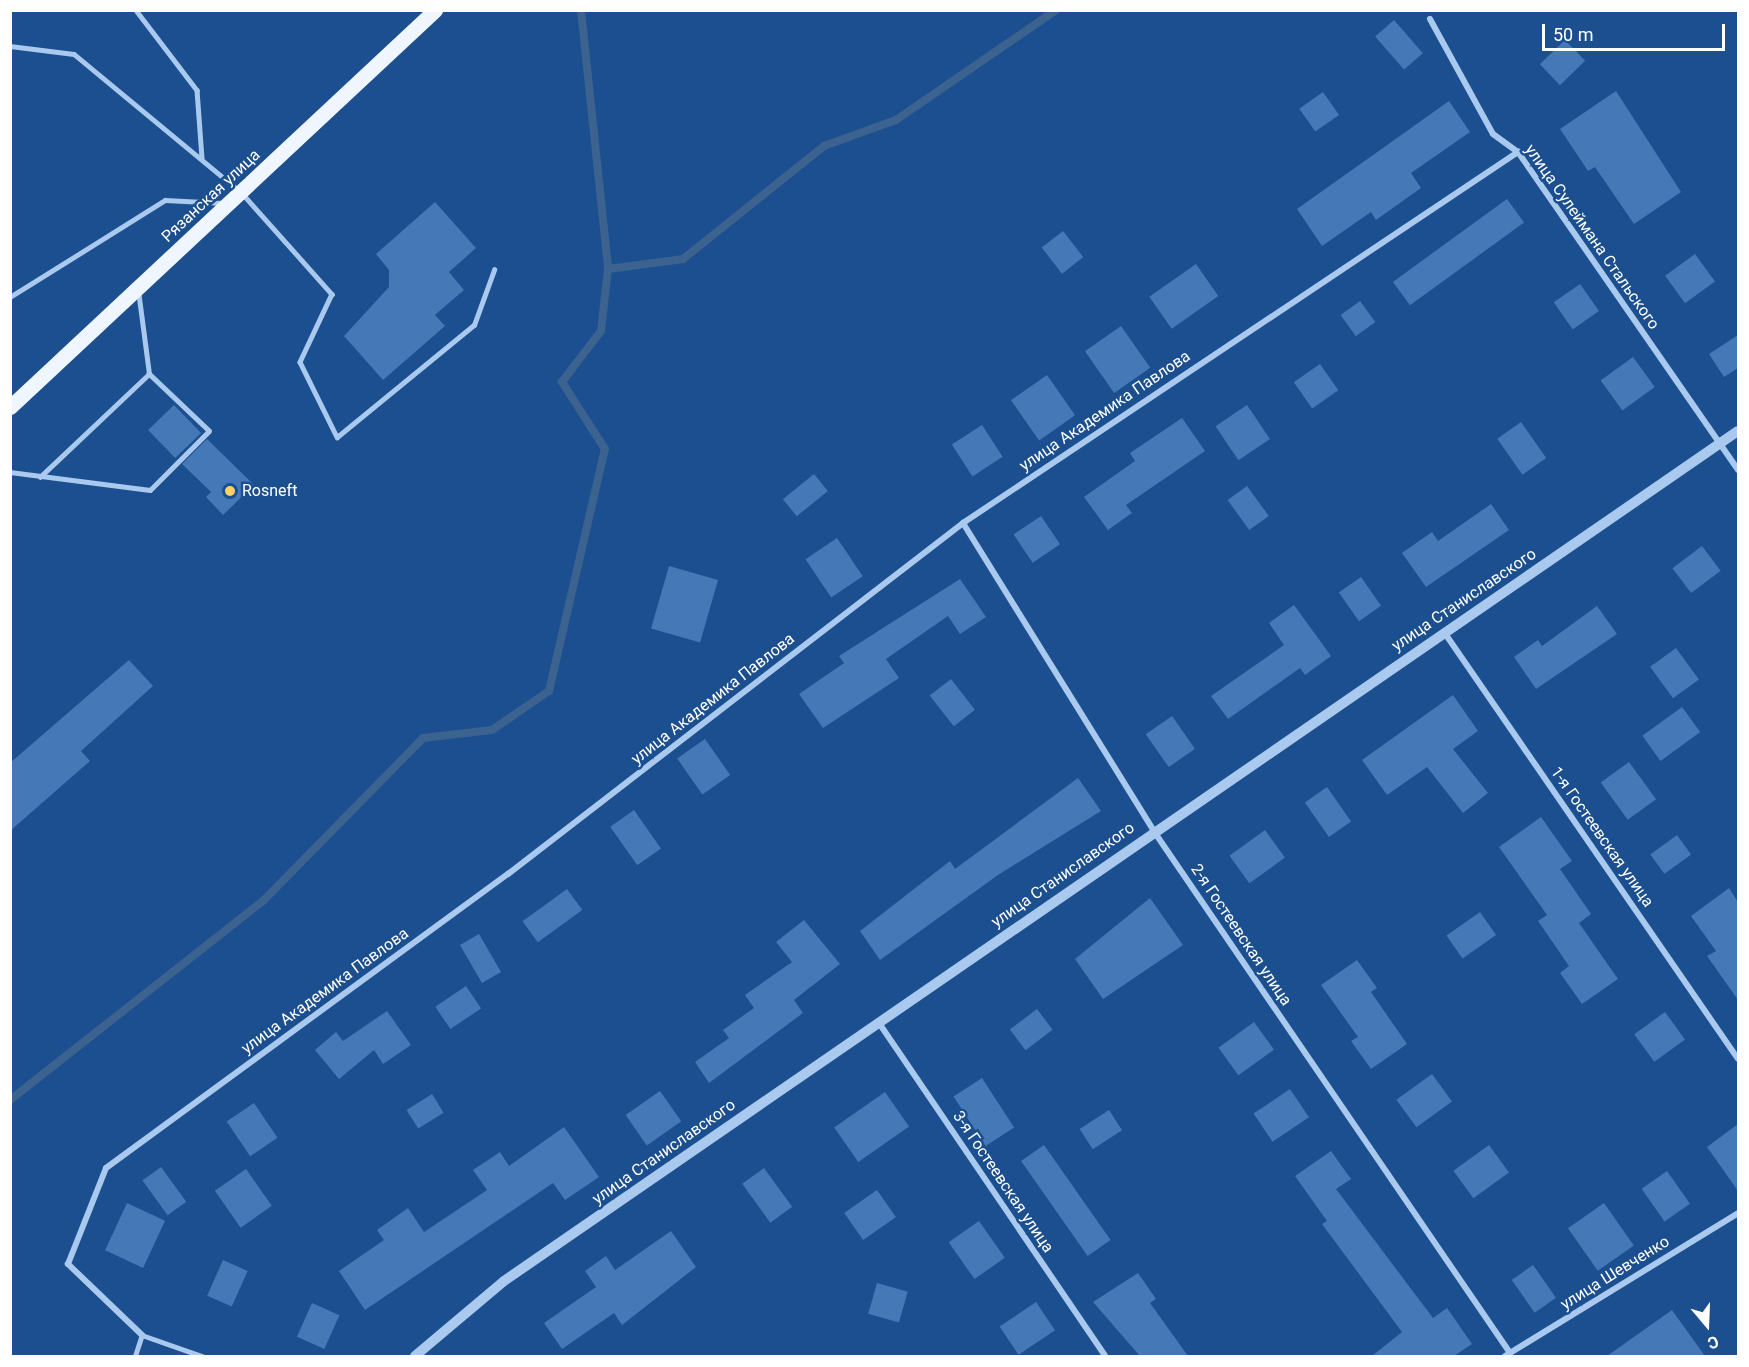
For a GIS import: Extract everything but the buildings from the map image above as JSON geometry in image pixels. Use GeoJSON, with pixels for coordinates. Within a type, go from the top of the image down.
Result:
{"type":"FeatureCollection","features":[{"type":"Feature","properties":{"kind":"main road","name":"Рязанская улица"},"geometry":{"type":"LineString","coordinates":[[10,407],[435,10]]}},
{"type":"Feature","properties":{"kind":"street","name":"улица Сулеймана Стальского"},"geometry":{"type":"LineString","coordinates":[[1431,19],[1493,134],[1518,152],[1738,470]]}},
{"type":"Feature","properties":{"kind":"street","name":"улица Академика Павлова"},"geometry":{"type":"LineString","coordinates":[[142,1335],[68,1264],[106,1168],[508,874],[963,523],[1518,152]]}},
{"type":"Feature","properties":{"kind":"street","name":"улица Станиславского"},"geometry":{"type":"LineString","coordinates":[[415,1356],[504,1281],[879,1023],[1153,830],[1738,431]]}},
{"type":"Feature","properties":{"kind":"street","name":"2-я Гостеевская улица"},"geometry":{"type":"LineString","coordinates":[[963,523],[1153,830],[1507,1355]]}},
{"type":"Feature","properties":{"kind":"street","name":"1-я Гостеевская улица"},"geometry":{"type":"LineString","coordinates":[[1443,631],[1738,1059]]}},
{"type":"Feature","properties":{"kind":"street","name":"3-я Гостеевская улица"},"geometry":{"type":"LineString","coordinates":[[879,1023],[1105,1356]]}},
{"type":"Feature","properties":{"kind":"street","name":"улица Шевченко"},"geometry":{"type":"LineString","coordinates":[[1507,1355],[1738,1213]]}},
{"type":"Feature","properties":{"kind":"lane"},"geometry":{"type":"LineString","coordinates":[[136,10],[197,90],[201,158]]}},
{"type":"Feature","properties":{"kind":"lane"},"geometry":{"type":"LineString","coordinates":[[10,46],[74,54],[241,192],[332,294],[300,362],[337,437],[474,325],[494,270]]}},
{"type":"Feature","properties":{"kind":"lane"},"geometry":{"type":"LineString","coordinates":[[10,297],[165,200],[229,203]]}},
{"type":"Feature","properties":{"kind":"lane"},"geometry":{"type":"LineString","coordinates":[[10,472],[150,490],[209,431],[149,374],[138,289]]}},
{"type":"Feature","properties":{"kind":"lane"},"geometry":{"type":"LineString","coordinates":[[40,477],[149,374]]}},
{"type":"Feature","properties":{"kind":"lane"},"geometry":{"type":"LineString","coordinates":[[135,1356],[142,1335],[202,1356]]}},
{"type":"Feature","properties":{"kind":"waterway"},"geometry":{"type":"LineString","coordinates":[[581,10],[608,269]]}},
{"type":"Feature","properties":{"kind":"waterway"},"geometry":{"type":"LineString","coordinates":[[10,1100],[263,901],[423,738],[492,730],[549,691],[605,449],[562,382],[601,331],[608,269],[683,259],[824,146],[896,120],[1056,10]]}},
{"type":"Feature","properties":{"kind":"place","name":"Rosneft"},"geometry":{"type":"Point","coordinates":[230,491]}}]}
